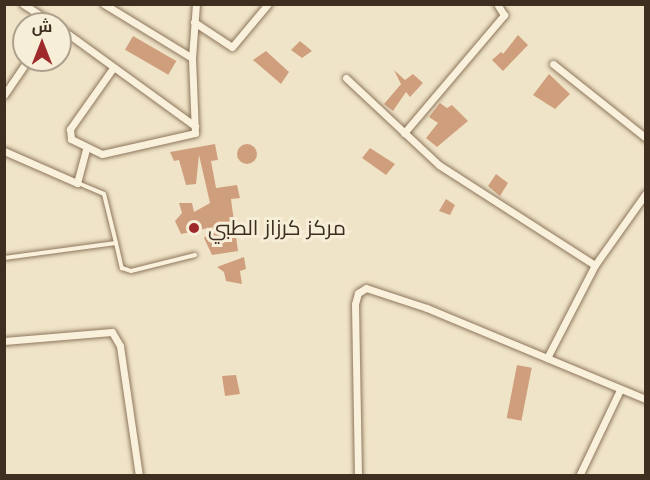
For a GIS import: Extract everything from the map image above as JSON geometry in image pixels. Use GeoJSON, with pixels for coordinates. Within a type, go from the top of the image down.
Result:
{"type":"FeatureCollection","features":[{"type":"Feature","properties":{"kind":"street"},"geometry":{"type":"LineString","coordinates":[[104,4],[192,58]]}},
{"type":"Feature","properties":{"kind":"street"},"geometry":{"type":"LineString","coordinates":[[113,68],[70,129],[71,139],[86,149],[102,154],[195,133],[192,58],[196,4]]}},
{"type":"Feature","properties":{"kind":"street"},"geometry":{"type":"LineString","coordinates":[[194,22],[232,47],[268,4]]}},
{"type":"Feature","properties":{"kind":"street"},"geometry":{"type":"LineString","coordinates":[[404,133],[504,15],[497,4]]}},
{"type":"Feature","properties":{"kind":"street"},"geometry":{"type":"LineString","coordinates":[[72,37],[195,126]]}},
{"type":"Feature","properties":{"kind":"street"},"geometry":{"type":"LineString","coordinates":[[553,64],[645,138]]}},
{"type":"Feature","properties":{"kind":"street"},"geometry":{"type":"LineString","coordinates":[[4,95],[20,72]]}},
{"type":"Feature","properties":{"kind":"street"},"geometry":{"type":"LineString","coordinates":[[346,78],[439,165],[595,266]]}},
{"type":"Feature","properties":{"kind":"street"},"geometry":{"type":"LineString","coordinates":[[4,151],[77,183],[86,149]]}},
{"type":"Feature","properties":{"kind":"street"},"geometry":{"type":"LineString","coordinates":[[547,358],[595,266],[645,193]]}},
{"type":"Feature","properties":{"kind":"street"},"geometry":{"type":"LineString","coordinates":[[358,476],[355,304],[361,289],[370,288],[408,301],[645,399]]}},
{"type":"Feature","properties":{"kind":"street"},"geometry":{"type":"LineString","coordinates":[[4,341],[112,332],[120,346],[139,476]]}},
{"type":"Feature","properties":{"kind":"street"},"geometry":{"type":"LineString","coordinates":[[579,476],[620,390]]}},
{"type":"Feature","properties":{"kind":"lane"},"geometry":{"type":"LineString","coordinates":[[77,183],[104,194],[120,262],[126,271],[195,255]]}},
{"type":"Feature","properties":{"kind":"lane"},"geometry":{"type":"LineString","coordinates":[[4,258],[116,243]]}},
{"type":"Feature","properties":{"kind":"building"},"geometry":{"type":"Polygon","coordinates":[[[518,35],[528,45],[503,71],[492,60],[501,52],[503,54],[518,35]]]}},
{"type":"Feature","properties":{"kind":"building"},"geometry":{"type":"Polygon","coordinates":[[[133,36],[176,61],[168,75],[125,50],[133,36]]]}},
{"type":"Feature","properties":{"kind":"building"},"geometry":{"type":"Polygon","coordinates":[[[300,41],[312,51],[302,58],[291,50],[300,41]]]}},
{"type":"Feature","properties":{"kind":"building"},"geometry":{"type":"Polygon","coordinates":[[[266,51],[289,72],[281,84],[253,60],[266,51]]]}},
{"type":"Feature","properties":{"kind":"building"},"geometry":{"type":"Polygon","coordinates":[[[394,70],[405,80],[413,74],[423,83],[410,97],[406,92],[393,111],[384,104],[401,84],[394,70]]]}},
{"type":"Feature","properties":{"kind":"building"},"geometry":{"type":"Polygon","coordinates":[[[549,74],[570,94],[555,109],[533,95],[549,74]]]}},
{"type":"Feature","properties":{"kind":"building"},"geometry":{"type":"Polygon","coordinates":[[[440,103],[447,108],[452,105],[468,121],[437,147],[426,138],[438,123],[429,117],[440,103]]]}},
{"type":"Feature","properties":{"kind":"building"},"geometry":{"type":"Polygon","coordinates":[[[215,144],[218,160],[211,161],[216,188],[237,185],[240,198],[231,199],[238,251],[212,255],[204,238],[213,227],[181,234],[175,221],[182,213],[179,203],[192,203],[194,212],[210,203],[199,155],[196,184],[186,185],[179,160],[174,161],[170,152],[215,144]]]}},
{"type":"Feature","properties":{"kind":"building"},"geometry":{"type":"Polygon","coordinates":[[[243,144],[251,144],[257,150],[257,158],[251,164],[243,164],[237,158],[237,150],[243,144]]]}},
{"type":"Feature","properties":{"kind":"building"},"geometry":{"type":"Polygon","coordinates":[[[370,148],[395,164],[386,175],[362,158],[370,148]]]}},
{"type":"Feature","properties":{"kind":"building"},"geometry":{"type":"Polygon","coordinates":[[[496,174],[508,183],[500,196],[488,186],[496,174]]]}},
{"type":"Feature","properties":{"kind":"building"},"geometry":{"type":"Polygon","coordinates":[[[446,199],[455,205],[450,215],[439,211],[446,199]]]}},
{"type":"Feature","properties":{"kind":"building"},"geometry":{"type":"Polygon","coordinates":[[[244,257],[246,269],[240,271],[242,284],[226,281],[224,272],[217,267],[244,257]]]}},
{"type":"Feature","properties":{"kind":"building"},"geometry":{"type":"Polygon","coordinates":[[[517,365],[532,368],[521,421],[507,418],[517,365]]]}},
{"type":"Feature","properties":{"kind":"building"},"geometry":{"type":"Polygon","coordinates":[[[236,375],[240,394],[225,396],[222,376],[236,375]]]}},
{"type":"Feature","properties":{"kind":"place","name":"مركز كرزاز الطبي"},"geometry":{"type":"Point","coordinates":[194,228]}}]}
